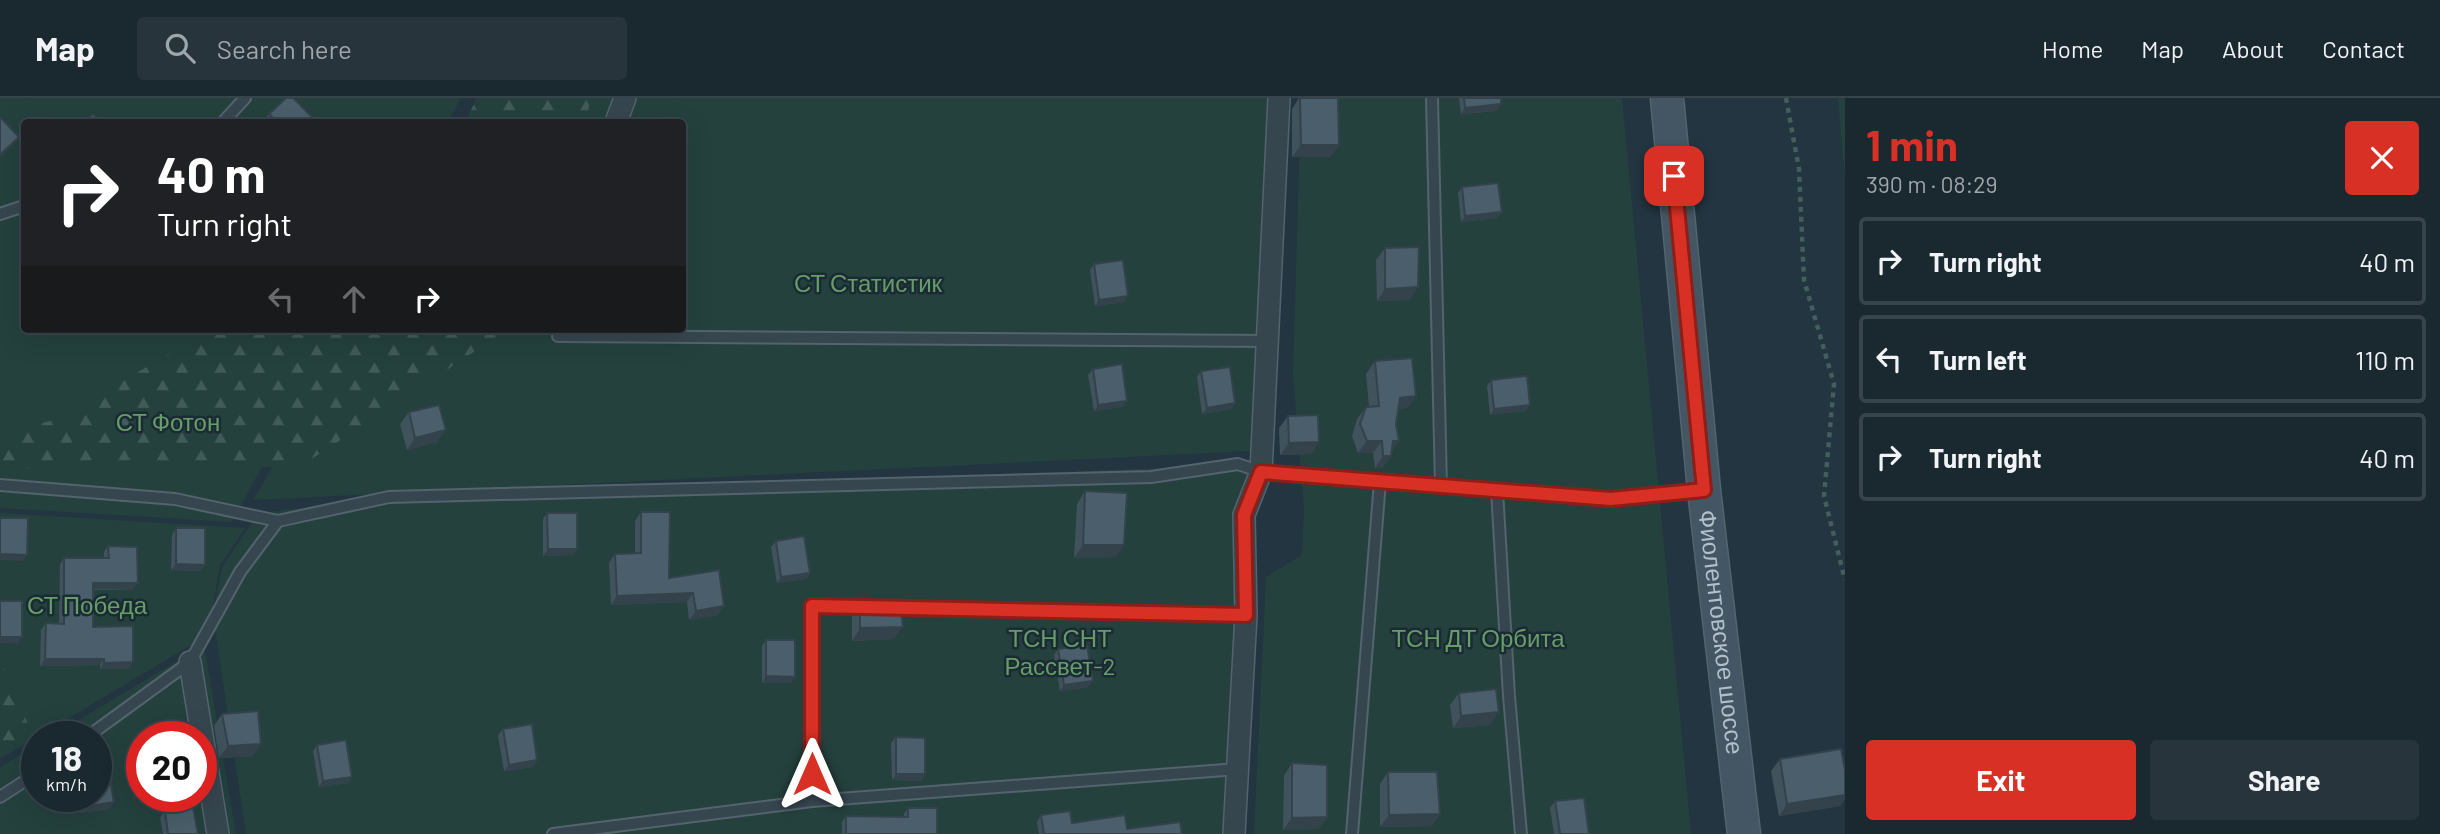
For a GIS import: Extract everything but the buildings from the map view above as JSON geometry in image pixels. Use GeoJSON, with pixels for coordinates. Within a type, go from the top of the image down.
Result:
{"type":"FeatureCollection","features":[{"type":"Feature","properties":{"kind":"main road","name":"Фиолентовское шоссе"},"geometry":{"type":"LineString","coordinates":[[1667,98],[1704,490],[1744,834]]}},
{"type":"Feature","properties":{"kind":"street"},"geometry":{"type":"LineString","coordinates":[[617,119],[625,98]]}},
{"type":"Feature","properties":{"kind":"street"},"geometry":{"type":"LineString","coordinates":[[1234,834],[1246,615],[1244,515],[1261,472],[1279,98]]}},
{"type":"Feature","properties":{"kind":"street"},"geometry":{"type":"LineString","coordinates":[[190,662],[218,834]]}},
{"type":"Feature","properties":{"kind":"lane"},"geometry":{"type":"LineString","coordinates":[[226,119],[245,98]]}},
{"type":"Feature","properties":{"kind":"lane"},"geometry":{"type":"LineString","coordinates":[[1432,98],[1441,486]]}},
{"type":"Feature","properties":{"kind":"lane"},"geometry":{"type":"LineString","coordinates":[[0,214],[21,207]]}},
{"type":"Feature","properties":{"kind":"lane"},"geometry":{"type":"LineString","coordinates":[[558,336],[1269,341]]}},
{"type":"Feature","properties":{"kind":"lane"},"geometry":{"type":"LineString","coordinates":[[0,485],[175,499],[278,521],[389,497],[1151,477],[1238,464],[1261,472],[1611,499],[1704,490]]}},
{"type":"Feature","properties":{"kind":"lane"},"geometry":{"type":"LineString","coordinates":[[1352,834],[1381,481]]}},
{"type":"Feature","properties":{"kind":"lane"},"geometry":{"type":"LineString","coordinates":[[1497,490],[1509,696],[1521,834]]}},
{"type":"Feature","properties":{"kind":"lane"},"geometry":{"type":"LineString","coordinates":[[109,721],[190,662],[240,572],[278,521]]}},
{"type":"Feature","properties":{"kind":"lane"},"geometry":{"type":"LineString","coordinates":[[812,801],[812,606],[1246,615]]}},
{"type":"Feature","properties":{"kind":"lane"},"geometry":{"type":"LineString","coordinates":[[553,834],[812,801],[1238,769]]}},
{"type":"Feature","properties":{"kind":"lane"},"geometry":{"type":"LineString","coordinates":[[0,797],[21,783]]}},
{"type":"Feature","properties":{"kind":"path"},"geometry":{"type":"LineString","coordinates":[[1787,98],[1799,169],[1804,280],[1835,384],[1824,496],[1845,580]]}},
{"type":"Feature","properties":{"kind":"green space","name":"СТ Фотон"},"geometry":{"type":"Polygon","coordinates":[[[0,98],[461,98],[450,119],[21,119],[21,333],[334,333],[232,522],[0,508],[0,98]]]}},
{"type":"Feature","properties":{"kind":"green space"},"geometry":{"type":"Polygon","coordinates":[[[477,98],[590,98],[587,119],[466,119],[477,98]]]}},
{"type":"Feature","properties":{"kind":"green space","name":"СТ Статистик"},"geometry":{"type":"Polygon","coordinates":[[[491,98],[1268,98],[1251,451],[253,500],[353,333],[686,333],[686,119],[479,119],[491,98]]]}},
{"type":"Feature","properties":{"kind":"green space","name":"ТСН ДТ Орбита"},"geometry":{"type":"Polygon","coordinates":[[[1301,98],[1622,98],[1691,834],[1254,834],[1266,577],[1302,555],[1304,508],[1293,374],[1301,98]]]}},
{"type":"Feature","properties":{"kind":"green space"},"geometry":{"type":"Polygon","coordinates":[[[1838,98],[1845,98],[1845,180],[1838,98]]]}},
{"type":"Feature","properties":{"kind":"green space"},"geometry":{"type":"Polygon","coordinates":[[[204,333],[501,333],[298,468],[157,464],[0,470],[0,435],[60,418],[204,333]]]}},
{"type":"Feature","properties":{"kind":"green space","name":"ТСН СНТ Рассвет-2"},"geometry":{"type":"Polygon","coordinates":[[[1240,465],[1256,471],[1229,834],[246,834],[213,615],[222,567],[258,514],[365,498],[1240,465]]]}},
{"type":"Feature","properties":{"kind":"green space","name":"СТ Победа"},"geometry":{"type":"Polygon","coordinates":[[[0,513],[245,528],[220,565],[208,635],[64,721],[21,721],[21,746],[0,759],[0,513]]]}},
{"type":"Feature","properties":{"kind":"green space"},"geometry":{"type":"Polygon","coordinates":[[[204,645],[217,721],[126,721],[126,812],[217,812],[217,722],[236,834],[0,834],[0,767],[21,755],[21,812],[112,812],[112,721],[77,721],[204,645]]]}},
{"type":"Feature","properties":{"kind":"green space"},"geometry":{"type":"Polygon","coordinates":[[[0,661],[27,721],[21,721],[21,742],[0,753],[0,661]]]}},
{"type":"Feature","properties":{"kind":"route"},"geometry":{"type":"LineString","coordinates":[[812,774],[812,606],[1246,615],[1244,515],[1261,472],[1611,499],[1704,490],[1674,176]]}}]}
